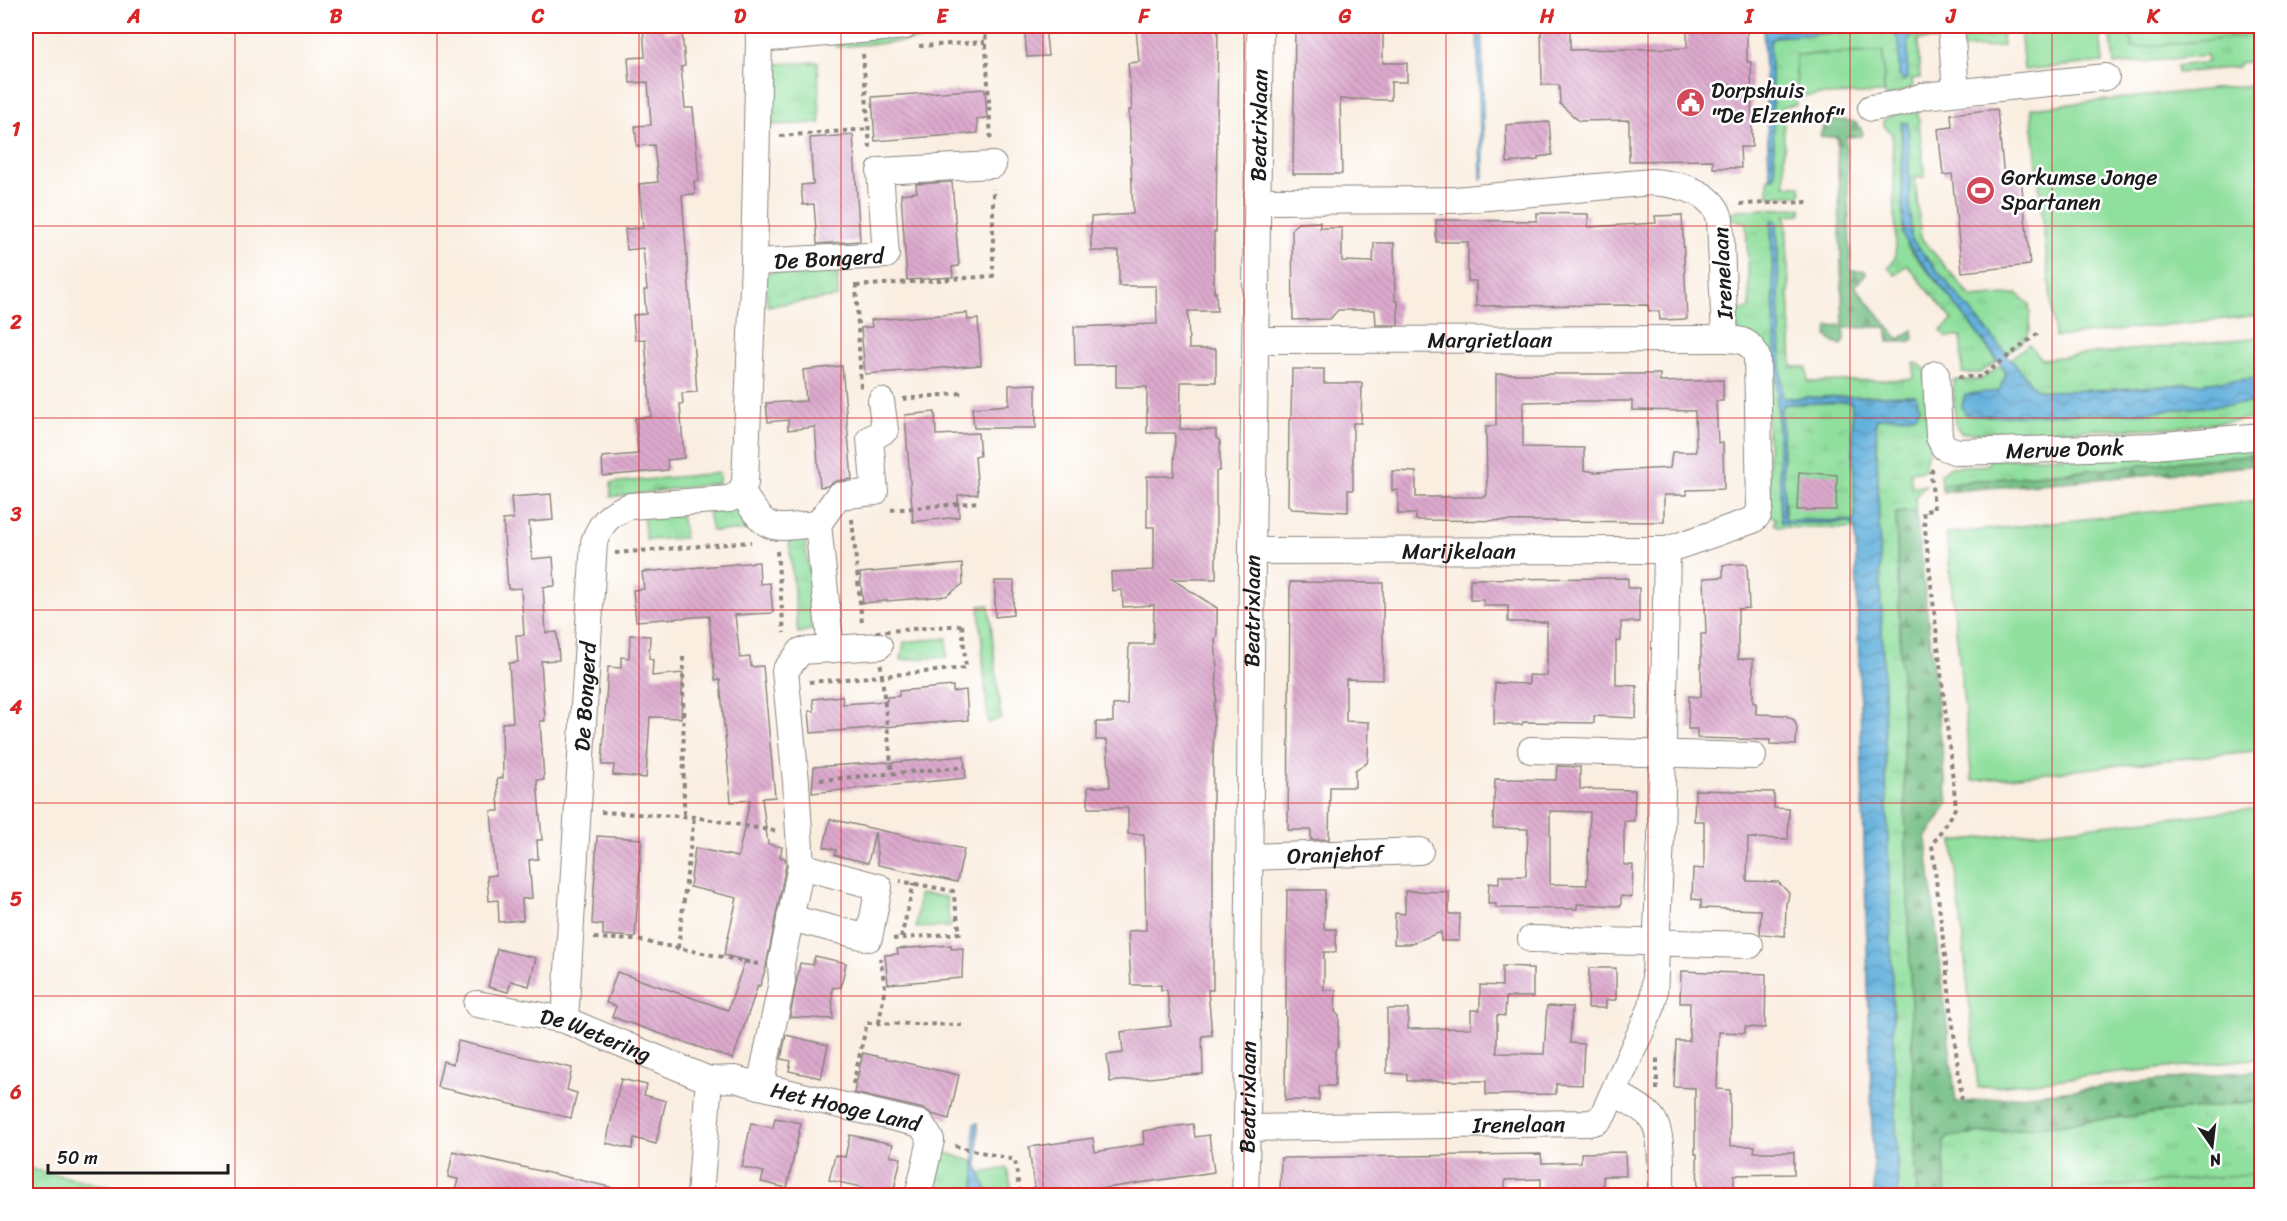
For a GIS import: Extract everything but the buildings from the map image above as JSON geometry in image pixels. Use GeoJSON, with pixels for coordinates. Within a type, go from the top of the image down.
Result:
{"type":"FeatureCollection","features":[{"type":"Feature","properties":{"kind":"street"},"geometry":{"type":"LineString","coordinates":[[759,32],[905,26]]}},
{"type":"Feature","properties":{"kind":"street","name":"Beatrixlaan"},"geometry":{"type":"LineString","coordinates":[[1245,1196],[1260,26]]}},
{"type":"Feature","properties":{"kind":"street"},"geometry":{"type":"LineString","coordinates":[[1951,26],[1956,92]]}},
{"type":"Feature","properties":{"kind":"street","name":"De Bongerd"},"geometry":{"type":"LineString","coordinates":[[565,1020],[594,542],[602,525],[618,511],[630,506],[723,500],[735,497],[745,483],[754,262],[759,32]]}},
{"type":"Feature","properties":{"kind":"street"},"geometry":{"type":"LineString","coordinates":[[1871,108],[1902,103],[1923,96],[2106,77]]}},
{"type":"Feature","properties":{"kind":"street"},"geometry":{"type":"LineString","coordinates":[[880,171],[993,165]]}},
{"type":"Feature","properties":{"kind":"street","name":"De Bongerd"},"geometry":{"type":"LineString","coordinates":[[754,262],[886,255],[880,171]]}},
{"type":"Feature","properties":{"kind":"street","name":"Irenelaan"},"geometry":{"type":"LineString","coordinates":[[1247,1128],[1588,1123],[1597,1121],[1603,1115],[1652,1009],[1654,996],[1663,755],[1667,550],[1753,520],[1758,515],[1760,507],[1757,357],[1755,350],[1746,342],[1740,339],[1725,339],[1720,219],[1715,205],[1703,195],[1674,185],[1652,182],[1455,200],[1259,201]]}},
{"type":"Feature","properties":{"kind":"street","name":"Margrietlaan"},"geometry":{"type":"LineString","coordinates":[[1256,340],[1725,339]]}},
{"type":"Feature","properties":{"kind":"street"},"geometry":{"type":"LineString","coordinates":[[1936,374],[1939,437],[1944,447]]}},
{"type":"Feature","properties":{"kind":"street"},"geometry":{"type":"LineString","coordinates":[[741,491],[762,521],[776,534],[818,524],[838,496],[875,492],[870,439],[885,430],[881,401]]}},
{"type":"Feature","properties":{"kind":"street","name":"Merwe Donk"},"geometry":{"type":"LineString","coordinates":[[1944,447],[1957,452],[2154,446],[2262,436]]}},
{"type":"Feature","properties":{"kind":"street"},"geometry":{"type":"LineString","coordinates":[[818,524],[831,650]]}},
{"type":"Feature","properties":{"kind":"street","name":"Marijkelaan"},"geometry":{"type":"LineString","coordinates":[[1252,551],[1667,550]]}},
{"type":"Feature","properties":{"kind":"street"},"geometry":{"type":"LineString","coordinates":[[789,673],[801,651],[872,647]]}},
{"type":"Feature","properties":{"kind":"street","name":"Het Hooge Land"},"geometry":{"type":"LineString","coordinates":[[789,673],[801,866],[790,918],[782,982],[760,1086],[921,1124],[931,1140],[918,1196]]}},
{"type":"Feature","properties":{"kind":"street"},"geometry":{"type":"LineString","coordinates":[[1531,750],[1753,756]]}},
{"type":"Feature","properties":{"kind":"street","name":"Oranjehof"},"geometry":{"type":"LineString","coordinates":[[1249,857],[1420,851]]}},
{"type":"Feature","properties":{"kind":"street"},"geometry":{"type":"LineString","coordinates":[[790,918],[876,939],[879,887],[801,866]]}},
{"type":"Feature","properties":{"kind":"street"},"geometry":{"type":"LineString","coordinates":[[1531,939],[1750,945]]}},
{"type":"Feature","properties":{"kind":"street","name":"De Wetering"},"geometry":{"type":"LineString","coordinates":[[477,1004],[565,1020],[709,1080],[735,1079],[760,1086]]}},
{"type":"Feature","properties":{"kind":"street"},"geometry":{"type":"LineString","coordinates":[[700,1196],[709,1080]]}},
{"type":"Feature","properties":{"kind":"street"},"geometry":{"type":"LineString","coordinates":[[1614,1092],[1647,1114],[1655,1123],[1659,1134],[1661,1196]]}},
{"type":"Feature","properties":{"kind":"path"},"geometry":{"type":"LineString","coordinates":[[856,286],[993,276],[993,165],[985,26]]}},
{"type":"Feature","properties":{"kind":"path"},"geometry":{"type":"LineString","coordinates":[[862,50],[872,165],[880,171]]}},
{"type":"Feature","properties":{"kind":"path"},"geometry":{"type":"LineString","coordinates":[[756,136],[869,129]]}},
{"type":"Feature","properties":{"kind":"path"},"geometry":{"type":"LineString","coordinates":[[1715,205],[1811,202]]}},
{"type":"Feature","properties":{"kind":"path"},"geometry":{"type":"LineString","coordinates":[[854,256],[862,403],[962,393]]}},
{"type":"Feature","properties":{"kind":"path"},"geometry":{"type":"LineString","coordinates":[[1992,369],[2042,331]]}},
{"type":"Feature","properties":{"kind":"path"},"geometry":{"type":"LineString","coordinates":[[1944,447],[1931,473],[1934,510],[1923,511],[1956,807],[1932,845],[1962,1102]]}},
{"type":"Feature","properties":{"kind":"path"},"geometry":{"type":"LineString","coordinates":[[850,495],[872,647],[882,676],[892,773]]}},
{"type":"Feature","properties":{"kind":"path"},"geometry":{"type":"LineString","coordinates":[[883,511],[980,502]]}},
{"type":"Feature","properties":{"kind":"path"},"geometry":{"type":"LineString","coordinates":[[592,555],[776,534],[789,673],[882,676],[966,668],[962,625],[877,632],[872,647]]}},
{"type":"Feature","properties":{"kind":"path"},"geometry":{"type":"LineString","coordinates":[[683,657],[684,816]]}},
{"type":"Feature","properties":{"kind":"path"},"geometry":{"type":"LineString","coordinates":[[796,782],[965,766]]}},
{"type":"Feature","properties":{"kind":"path"},"geometry":{"type":"LineString","coordinates":[[578,811],[694,817],[800,835]]}},
{"type":"Feature","properties":{"kind":"path"},"geometry":{"type":"LineString","coordinates":[[678,948],[694,817]]}},
{"type":"Feature","properties":{"kind":"path"},"geometry":{"type":"LineString","coordinates":[[879,887],[902,880],[953,891],[960,933],[876,939],[885,987],[879,1023]]}},
{"type":"Feature","properties":{"kind":"path"},"geometry":{"type":"LineString","coordinates":[[901,938],[914,883]]}},
{"type":"Feature","properties":{"kind":"path"},"geometry":{"type":"LineString","coordinates":[[570,937],[637,940],[782,970]]}},
{"type":"Feature","properties":{"kind":"path"},"geometry":{"type":"LineString","coordinates":[[848,1107],[867,1023],[963,1025]]}},
{"type":"Feature","properties":{"kind":"path"},"geometry":{"type":"LineString","coordinates":[[967,1148],[1015,1160],[1020,1196]]}},
{"type":"Feature","properties":{"kind":"green space"},"geometry":{"type":"Polygon","coordinates":[[[1770,26],[1878,26],[1776,30],[1770,26]]]}},
{"type":"Feature","properties":{"kind":"green space"},"geometry":{"type":"Polygon","coordinates":[[[1931,26],[1942,26],[1944,40],[1918,40],[1920,78],[1912,79],[1913,87],[1887,97],[1884,93],[1883,52],[1796,55],[1796,105],[1783,107],[1785,186],[1800,186],[1801,193],[1800,195],[1768,196],[1768,178],[1772,178],[1770,41],[1782,35],[1892,31],[1899,40],[1899,76],[1907,77],[1906,54],[1910,36],[1931,26]]]}},
{"type":"Feature","properties":{"kind":"green space"},"geometry":{"type":"Polygon","coordinates":[[[1958,26],[2001,26],[2003,46],[1960,49],[1958,26]]]}},
{"type":"Feature","properties":{"kind":"green space"},"geometry":{"type":"Polygon","coordinates":[[[2099,26],[2103,62],[2024,70],[2020,28],[2099,26]]]}},
{"type":"Feature","properties":{"kind":"green space"},"geometry":{"type":"Polygon","coordinates":[[[2110,26],[2130,26],[2133,47],[2261,35],[2261,61],[2239,63],[2238,67],[2178,73],[2177,66],[2208,62],[2207,55],[2114,65],[2110,26]]]}},
{"type":"Feature","properties":{"kind":"green space"},"geometry":{"type":"Polygon","coordinates":[[[2130,26],[2261,26],[2261,35],[2132,48],[2130,26]]]}},
{"type":"Feature","properties":{"kind":"green space"},"geometry":{"type":"Polygon","coordinates":[[[969,28],[970,36],[836,47],[837,39],[969,28]]]}},
{"type":"Feature","properties":{"kind":"green space"},"geometry":{"type":"Polygon","coordinates":[[[1883,52],[1884,93],[1797,96],[1796,55],[1883,52]]]}},
{"type":"Feature","properties":{"kind":"green space"},"geometry":{"type":"Polygon","coordinates":[[[818,62],[820,123],[771,125],[773,64],[818,62]]]}},
{"type":"Feature","properties":{"kind":"green space"},"geometry":{"type":"Polygon","coordinates":[[[2261,84],[2261,315],[2055,337],[2031,108],[2261,84]]]}},
{"type":"Feature","properties":{"kind":"green space"},"geometry":{"type":"Polygon","coordinates":[[[1917,105],[1925,177],[1915,178],[1921,238],[1972,298],[2017,294],[2029,304],[2030,329],[2028,334],[2006,354],[1911,239],[1901,124],[1903,235],[1908,247],[1962,313],[1997,361],[1980,373],[1962,373],[1961,337],[1946,337],[1941,330],[1953,320],[1907,265],[1895,275],[1888,267],[1895,258],[1896,242],[1892,134],[1884,126],[1884,120],[1917,105]]]}},
{"type":"Feature","properties":{"kind":"green space"},"geometry":{"type":"Polygon","coordinates":[[[1833,120],[1848,120],[1855,123],[1859,125],[1863,134],[1846,137],[1851,271],[1865,271],[1867,274],[1855,286],[1899,339],[1913,330],[1914,339],[1908,342],[1888,342],[1886,327],[1844,328],[1844,343],[1841,345],[1834,343],[1827,336],[1828,326],[1843,325],[1837,137],[1820,135],[1824,125],[1833,120]]]}},
{"type":"Feature","properties":{"kind":"green space"},"geometry":{"type":"Polygon","coordinates":[[[1801,208],[1801,214],[1786,215],[1792,367],[1807,367],[1808,382],[1914,379],[1914,363],[1925,369],[1930,449],[1924,470],[1910,472],[1912,486],[1926,485],[1915,497],[1916,511],[1896,513],[1917,1195],[1898,1195],[1876,418],[1913,416],[1915,395],[1785,398],[1782,396],[1777,224],[1776,221],[1771,222],[1781,521],[1782,523],[1851,523],[1856,529],[1779,527],[1774,523],[1776,520],[1769,514],[1767,395],[1736,326],[1736,310],[1750,309],[1746,222],[1732,221],[1731,213],[1737,210],[1801,208]]]}},
{"type":"Feature","properties":{"kind":"green space"},"geometry":{"type":"Polygon","coordinates":[[[838,266],[838,297],[768,306],[764,273],[838,266]]]}},
{"type":"Feature","properties":{"kind":"green space"},"geometry":{"type":"Polygon","coordinates":[[[2261,337],[2261,378],[2126,388],[2044,391],[2035,388],[2010,359],[2029,344],[2041,359],[2261,337]]]}},
{"type":"Feature","properties":{"kind":"green space"},"geometry":{"type":"Polygon","coordinates":[[[2001,365],[2005,375],[2004,381],[1999,391],[1994,392],[2063,414],[2130,413],[2261,402],[2261,418],[2164,428],[1961,433],[1955,424],[1953,380],[1981,380],[2001,365]]]}},
{"type":"Feature","properties":{"kind":"green space"},"geometry":{"type":"Polygon","coordinates":[[[1850,402],[1852,405],[1855,517],[1853,521],[1785,520],[1781,408],[1785,404],[1850,402]]]}},
{"type":"Feature","properties":{"kind":"green space"},"geometry":{"type":"Polygon","coordinates":[[[2261,444],[2261,454],[1941,484],[1940,474],[1950,467],[1988,465],[1989,460],[2261,444]]]}},
{"type":"Feature","properties":{"kind":"green space"},"geometry":{"type":"Polygon","coordinates":[[[2261,454],[2261,465],[1943,492],[1941,484],[2261,454]]]}},
{"type":"Feature","properties":{"kind":"green space"},"geometry":{"type":"Polygon","coordinates":[[[719,473],[719,483],[611,497],[611,483],[719,473]]]}},
{"type":"Feature","properties":{"kind":"green space"},"geometry":{"type":"Polygon","coordinates":[[[2261,500],[2261,750],[1972,781],[1946,534],[2261,500]]]}},
{"type":"Feature","properties":{"kind":"green space"},"geometry":{"type":"Polygon","coordinates":[[[743,504],[747,531],[712,531],[707,507],[743,504]]]}},
{"type":"Feature","properties":{"kind":"green space"},"geometry":{"type":"Polygon","coordinates":[[[1916,511],[1948,804],[1926,838],[1956,1103],[2262,1069],[2261,1101],[1949,1137],[1944,1141],[1945,1196],[1917,1195],[1896,513],[1916,511]]]}},
{"type":"Feature","properties":{"kind":"green space"},"geometry":{"type":"Polygon","coordinates":[[[643,515],[681,515],[685,538],[646,540],[643,515]]]}},
{"type":"Feature","properties":{"kind":"green space"},"geometry":{"type":"Polygon","coordinates":[[[804,535],[817,628],[798,633],[789,539],[804,535]]]}},
{"type":"Feature","properties":{"kind":"green space"},"geometry":{"type":"Polygon","coordinates":[[[989,605],[1001,718],[988,723],[979,606],[989,605]]]}},
{"type":"Feature","properties":{"kind":"green space"},"geometry":{"type":"Polygon","coordinates":[[[947,638],[947,657],[901,660],[904,642],[947,638]]]}},
{"type":"Feature","properties":{"kind":"green space"},"geometry":{"type":"Polygon","coordinates":[[[2261,808],[2261,1058],[1978,1088],[1953,841],[2261,808]]]}},
{"type":"Feature","properties":{"kind":"green space"},"geometry":{"type":"Polygon","coordinates":[[[919,894],[946,897],[950,927],[916,928],[919,894]]]}},
{"type":"Feature","properties":{"kind":"green space"},"geometry":{"type":"Polygon","coordinates":[[[2261,1101],[2261,1195],[1945,1195],[1944,1140],[1949,1137],[2261,1101]]]}},
{"type":"Feature","properties":{"kind":"green space"},"geometry":{"type":"Polygon","coordinates":[[[944,1152],[975,1162],[975,1195],[932,1195],[944,1152]]]}},
{"type":"Feature","properties":{"kind":"green space"},"geometry":{"type":"Polygon","coordinates":[[[26,1168],[148,1195],[26,1194],[26,1168]]]}},
{"type":"Feature","properties":{"kind":"green space"},"geometry":{"type":"Polygon","coordinates":[[[1007,1168],[1013,1195],[989,1195],[980,1173],[1007,1168]]]}},
{"type":"Feature","properties":{"kind":"green space"},"geometry":{"type":"Polygon","coordinates":[[[2261,1173],[2261,1195],[2060,1195],[2059,1191],[2261,1173]]]}},
{"type":"Feature","properties":{"kind":"water"},"geometry":{"type":"Polygon","coordinates":[[[1477,26],[1482,26],[1484,177],[1481,179],[1477,26]]]}},
{"type":"Feature","properties":{"kind":"water"},"geometry":{"type":"Polygon","coordinates":[[[1763,26],[1770,26],[1776,30],[1932,27],[1914,33],[1908,41],[1908,78],[1903,81],[1899,76],[1899,40],[1892,31],[1775,37],[1770,42],[1775,174],[1771,178],[1763,26]]]}},
{"type":"Feature","properties":{"kind":"water"},"geometry":{"type":"Polygon","coordinates":[[[1902,122],[1908,123],[1911,239],[2035,388],[2044,391],[2110,390],[2261,378],[2261,402],[2130,413],[1988,416],[1965,414],[1962,406],[1965,394],[1999,391],[2006,374],[1962,313],[1905,241],[1903,235],[1902,122]]]}},
{"type":"Feature","properties":{"kind":"water"},"geometry":{"type":"Polygon","coordinates":[[[1776,221],[1777,224],[1782,396],[1785,398],[1915,395],[1920,407],[1917,414],[1913,416],[1876,418],[1898,1195],[1874,1195],[1855,526],[1851,523],[1782,523],[1781,521],[1771,222],[1776,221]],[[1850,402],[1785,404],[1781,408],[1785,520],[1853,521],[1855,518],[1852,405],[1850,402]]]}},
{"type":"Feature","properties":{"kind":"water"},"geometry":{"type":"Polygon","coordinates":[[[978,1123],[978,1167],[989,1195],[975,1195],[974,1124],[978,1123]]]}},
{"type":"Feature","properties":{"kind":"place","name":"Dorpshuis \"De Elzenhof\""},"geometry":{"type":"Point","coordinates":[1690,103]}},
{"type":"Feature","properties":{"kind":"place","name":"Gorkumse Jonge Spartanen"},"geometry":{"type":"Point","coordinates":[1980,190]}}]}
